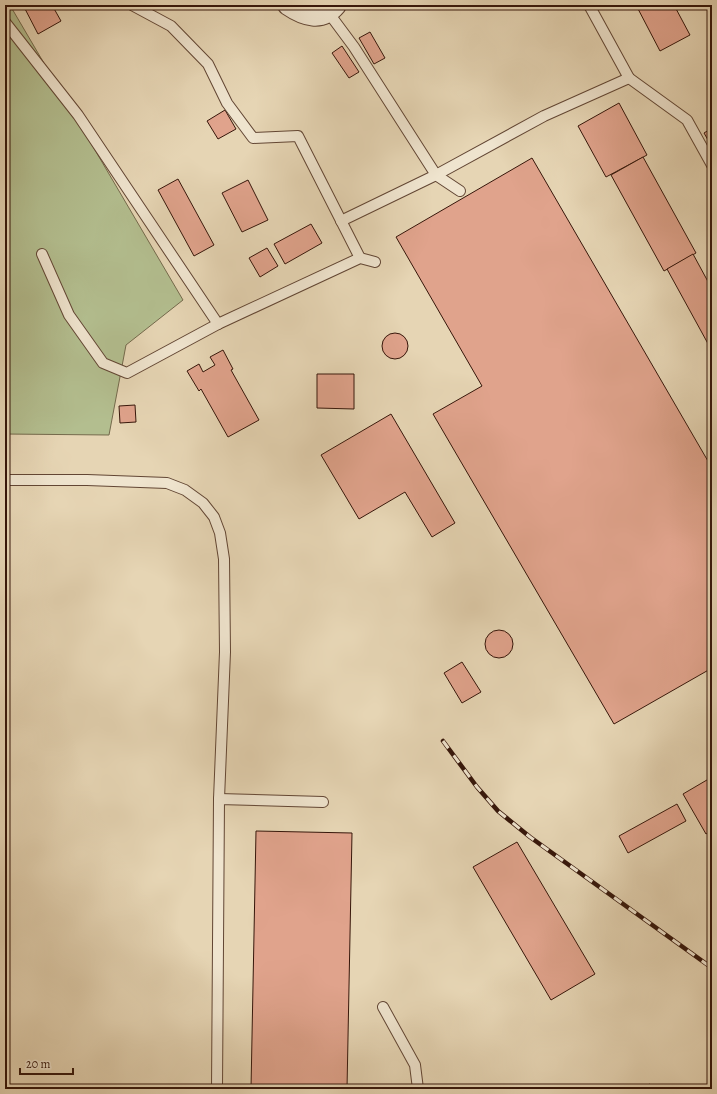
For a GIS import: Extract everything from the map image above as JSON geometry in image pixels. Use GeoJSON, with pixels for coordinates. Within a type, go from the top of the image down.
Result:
{"type":"FeatureCollection","features":[{"type":"Feature","properties":{"kind":"street"},"geometry":{"type":"LineString","coordinates":[[288,5],[307,16],[313,16],[332,9]]}},
{"type":"Feature","properties":{"kind":"lane"},"geometry":{"type":"LineString","coordinates":[[132,5],[171,26],[208,64],[227,103],[253,138],[298,136],[360,258]]}},
{"type":"Feature","properties":{"kind":"lane"},"geometry":{"type":"LineString","coordinates":[[589,5],[630,78],[687,120],[712,165]]}},
{"type":"Feature","properties":{"kind":"lane"},"geometry":{"type":"LineString","coordinates":[[332,9],[354,47],[436,175],[460,191]]}},
{"type":"Feature","properties":{"kind":"lane"},"geometry":{"type":"LineString","coordinates":[[5,22],[78,115],[218,324]]}},
{"type":"Feature","properties":{"kind":"lane"},"geometry":{"type":"LineString","coordinates":[[342,221],[436,175],[544,116],[630,78]]}},
{"type":"Feature","properties":{"kind":"lane"},"geometry":{"type":"LineString","coordinates":[[42,254],[69,315],[103,363],[127,373],[218,324],[360,258],[375,262]]}},
{"type":"Feature","properties":{"kind":"lane"},"geometry":{"type":"LineString","coordinates":[[5,480],[87,480],[167,483],[185,490],[203,503],[214,516],[220,533],[224,559],[225,652],[219,799],[217,1089]]}},
{"type":"Feature","properties":{"kind":"lane"},"geometry":{"type":"LineString","coordinates":[[219,799],[323,802]]}},
{"type":"Feature","properties":{"kind":"lane"},"geometry":{"type":"LineString","coordinates":[[383,1007],[415,1065],[418,1089]]}},
{"type":"Feature","properties":{"kind":"green space"},"geometry":{"type":"Polygon","coordinates":[[[5,7],[11,7],[183,300],[126,345],[109,435],[5,434],[5,7]]]}},
{"type":"Feature","properties":{"kind":"building"},"geometry":{"type":"Polygon","coordinates":[[[23,5],[52,5],[61,21],[38,34],[23,5]]]}},
{"type":"Feature","properties":{"kind":"building"},"geometry":{"type":"Polygon","coordinates":[[[636,5],[674,5],[690,35],[660,51],[636,5]]]}},
{"type":"Feature","properties":{"kind":"building"},"geometry":{"type":"Polygon","coordinates":[[[370,32],[385,58],[374,64],[359,38],[370,32]]]}},
{"type":"Feature","properties":{"kind":"building"},"geometry":{"type":"Polygon","coordinates":[[[342,46],[359,72],[349,78],[332,53],[342,46]]]}},
{"type":"Feature","properties":{"kind":"building"},"geometry":{"type":"Polygon","coordinates":[[[5,47],[9,56],[5,66],[5,47]]]}},
{"type":"Feature","properties":{"kind":"building"},"geometry":{"type":"Polygon","coordinates":[[[619,103],[647,155],[606,177],[578,126],[619,103]]]}},
{"type":"Feature","properties":{"kind":"building"},"geometry":{"type":"Polygon","coordinates":[[[225,110],[236,129],[218,139],[207,121],[225,110]]]}},
{"type":"Feature","properties":{"kind":"building"},"geometry":{"type":"Polygon","coordinates":[[[712,128],[712,147],[704,133],[712,128]]]}},
{"type":"Feature","properties":{"kind":"building"},"geometry":{"type":"Polygon","coordinates":[[[643,157],[696,253],[664,271],[611,175],[643,157]]]}},
{"type":"Feature","properties":{"kind":"building"},"geometry":{"type":"Polygon","coordinates":[[[532,158],[712,468],[712,668],[614,724],[433,414],[482,386],[396,237],[532,158]]]}},
{"type":"Feature","properties":{"kind":"building"},"geometry":{"type":"Polygon","coordinates":[[[178,179],[214,245],[194,256],[158,190],[178,179]]]}},
{"type":"Feature","properties":{"kind":"building"},"geometry":{"type":"Polygon","coordinates":[[[248,180],[268,220],[242,232],[222,193],[248,180]]]}},
{"type":"Feature","properties":{"kind":"building"},"geometry":{"type":"Polygon","coordinates":[[[311,224],[322,243],[285,264],[274,244],[311,224]]]}},
{"type":"Feature","properties":{"kind":"building"},"geometry":{"type":"Polygon","coordinates":[[[267,248],[278,266],[260,277],[249,258],[267,248]]]}},
{"type":"Feature","properties":{"kind":"building"},"geometry":{"type":"Polygon","coordinates":[[[693,254],[712,289],[712,351],[667,269],[693,254]]]}},
{"type":"Feature","properties":{"kind":"building"},"geometry":{"type":"Polygon","coordinates":[[[395,333],[405,336],[408,346],[405,356],[395,359],[385,356],[382,346],[385,336],[395,333]]]}},
{"type":"Feature","properties":{"kind":"building"},"geometry":{"type":"Polygon","coordinates":[[[223,350],[233,369],[231,370],[259,420],[228,437],[201,389],[199,391],[187,371],[199,364],[203,372],[215,365],[210,357],[223,350]]]}},
{"type":"Feature","properties":{"kind":"building"},"geometry":{"type":"Polygon","coordinates":[[[317,374],[354,374],[354,409],[317,408],[317,374]]]}},
{"type":"Feature","properties":{"kind":"building"},"geometry":{"type":"Polygon","coordinates":[[[135,405],[136,422],[120,423],[119,406],[135,405]]]}},
{"type":"Feature","properties":{"kind":"building"},"geometry":{"type":"Polygon","coordinates":[[[391,414],[455,523],[432,537],[405,492],[359,519],[321,455],[391,414]]]}},
{"type":"Feature","properties":{"kind":"building"},"geometry":{"type":"Polygon","coordinates":[[[499,630],[509,634],[513,644],[509,654],[499,658],[489,654],[485,644],[489,634],[499,630]]]}},
{"type":"Feature","properties":{"kind":"building"},"geometry":{"type":"Polygon","coordinates":[[[462,662],[481,692],[462,703],[444,673],[462,662]]]}},
{"type":"Feature","properties":{"kind":"building"},"geometry":{"type":"Polygon","coordinates":[[[712,777],[712,830],[706,834],[683,794],[712,777]]]}},
{"type":"Feature","properties":{"kind":"building"},"geometry":{"type":"Polygon","coordinates":[[[677,804],[686,821],[628,853],[619,836],[677,804]]]}},
{"type":"Feature","properties":{"kind":"building"},"geometry":{"type":"Polygon","coordinates":[[[256,831],[352,833],[347,1089],[251,1089],[256,831]]]}},
{"type":"Feature","properties":{"kind":"building"},"geometry":{"type":"Polygon","coordinates":[[[517,842],[595,974],[551,1000],[473,867],[517,842]]]}},
{"type":"Feature","properties":{"kind":"building"},"geometry":{"type":"Polygon","coordinates":[[[650,1084],[653,1089],[641,1089],[650,1084]]]}},
{"type":"Feature","properties":{"kind":"railway"},"geometry":{"type":"LineString","coordinates":[[443,741],[477,787],[498,811],[530,837],[712,968]]}}]}
